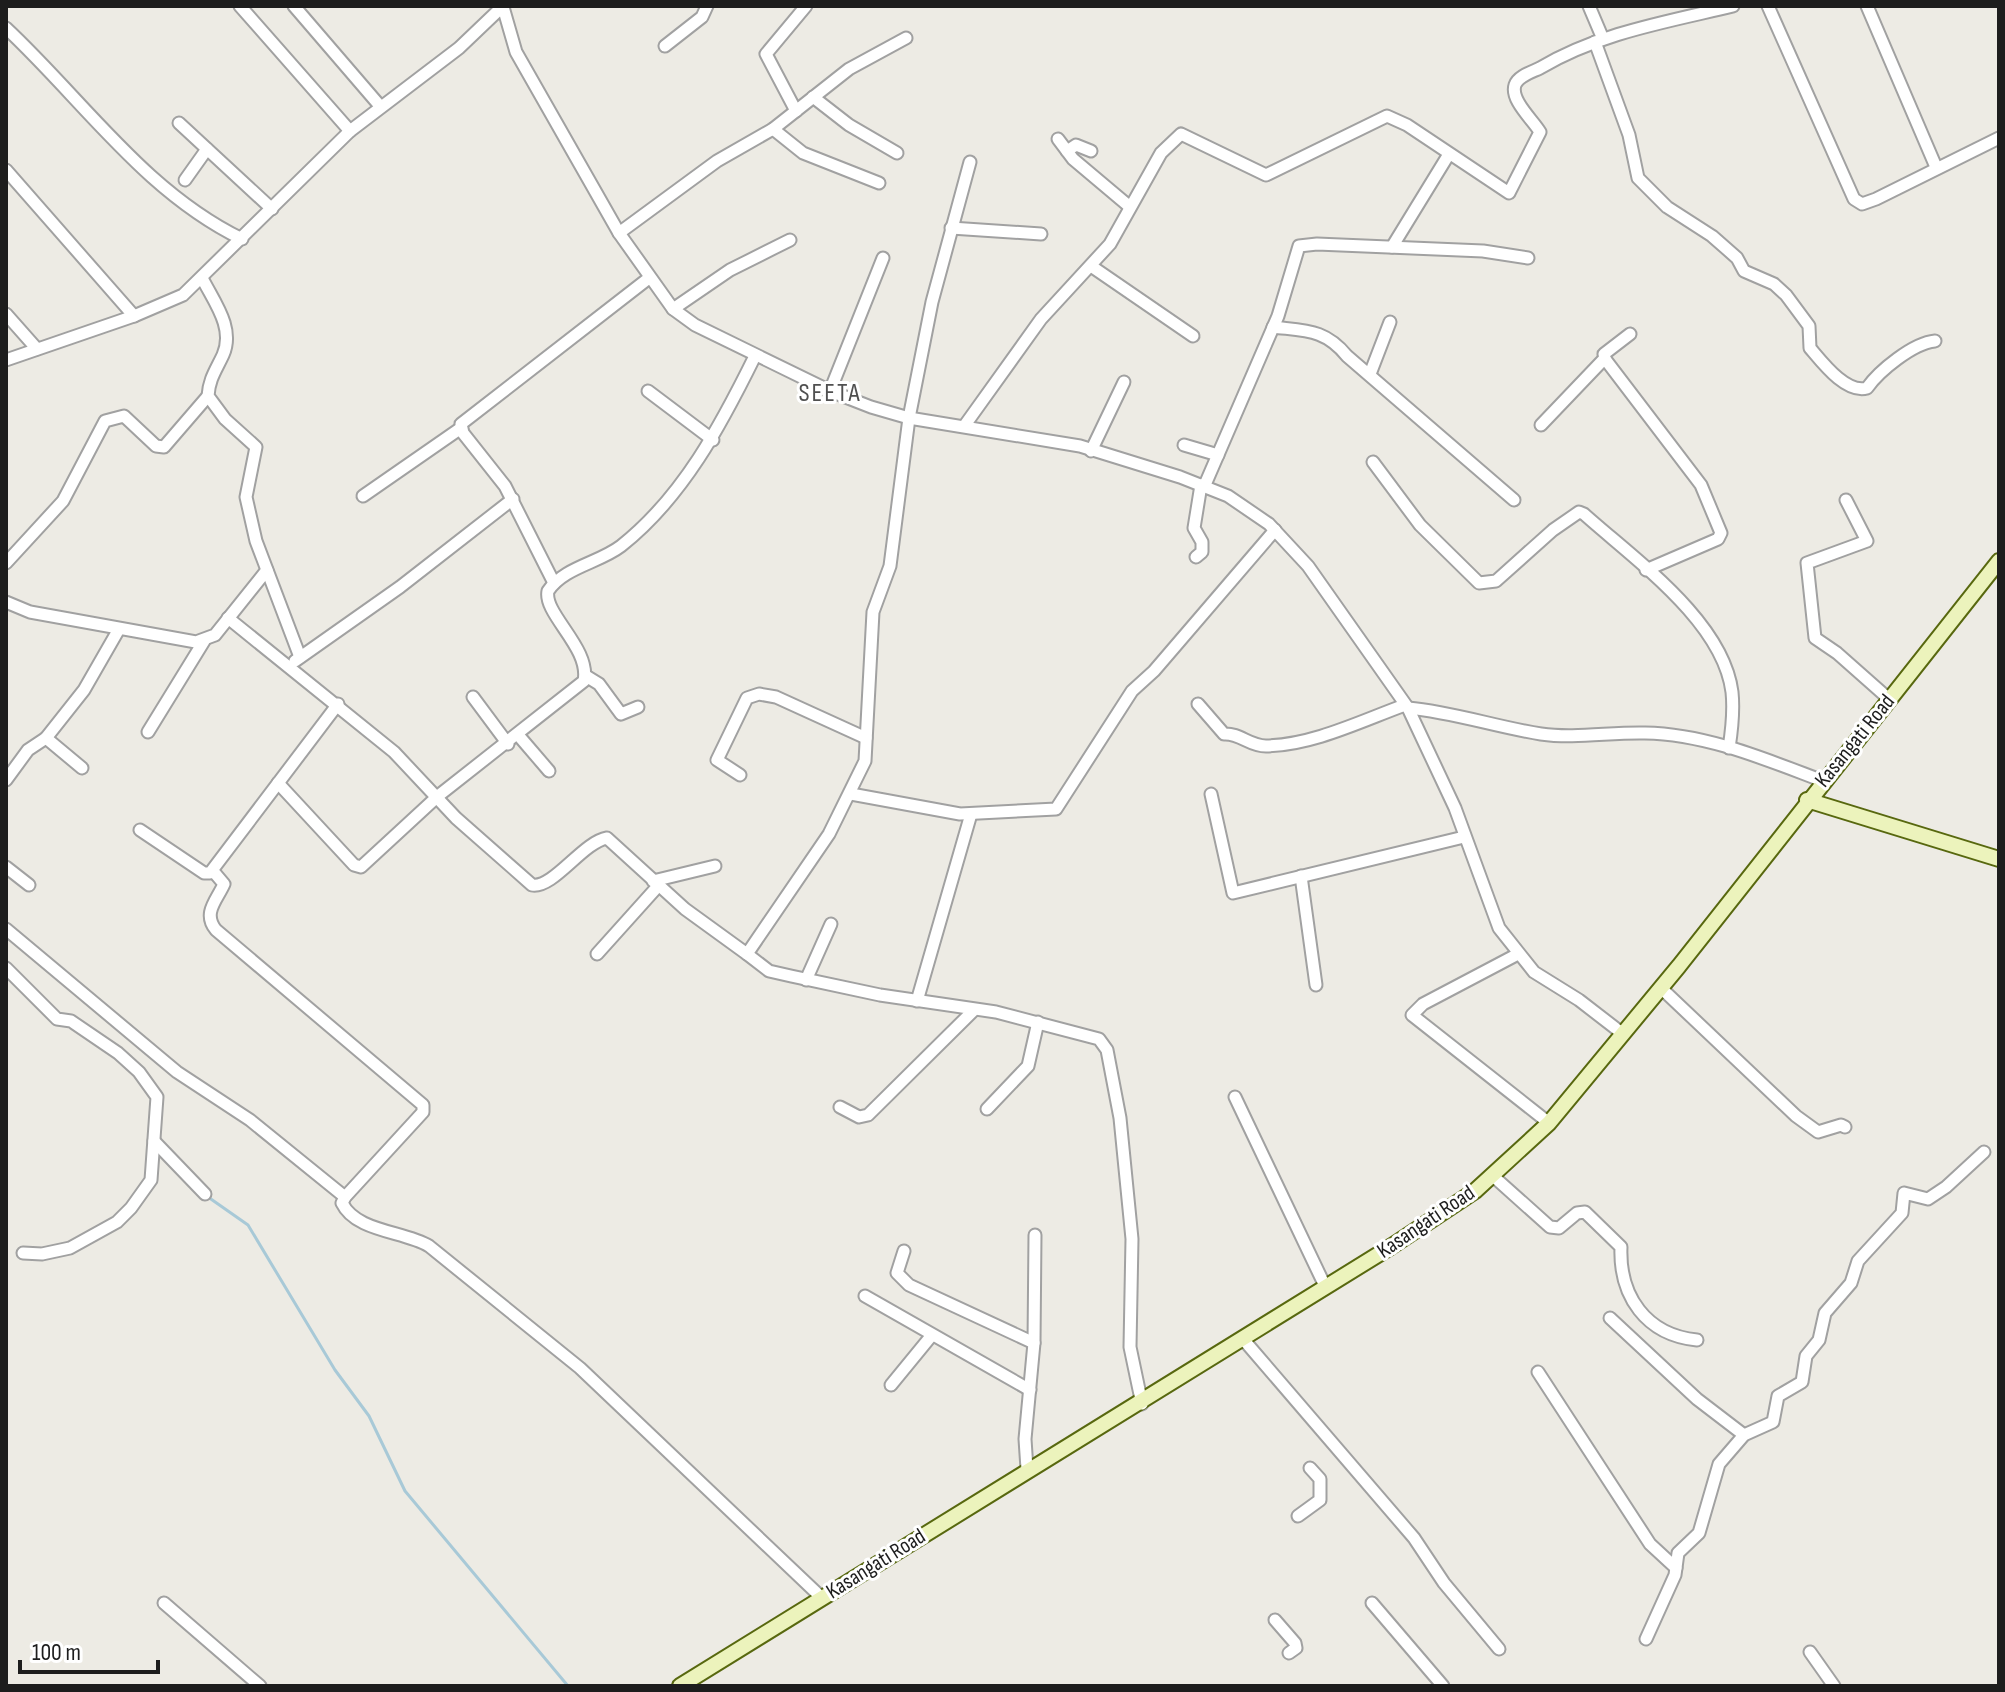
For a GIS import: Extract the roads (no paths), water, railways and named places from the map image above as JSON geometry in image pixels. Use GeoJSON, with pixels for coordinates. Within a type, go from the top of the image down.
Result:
{"type":"FeatureCollection","features":[{"type":"Feature","properties":{"kind":"street"},"geometry":{"type":"LineString","coordinates":[[240,6],[350,131]]}},
{"type":"Feature","properties":{"kind":"street"},"geometry":{"type":"LineString","coordinates":[[294,6],[380,106]]}},
{"type":"Feature","properties":{"kind":"street"},"geometry":{"type":"LineString","coordinates":[[6,360],[134,316],[183,295],[350,131],[459,48],[503,6],[516,52],[619,233],[673,309],[755,356],[830,391],[909,418],[965,425],[1091,451],[1228,496],[1275,530],[1347,617],[1406,706],[1455,808],[1499,928],[1534,972],[1579,1000],[1623,1034]]}},
{"type":"Feature","properties":{"kind":"street"},"geometry":{"type":"LineString","coordinates":[[665,46],[702,17],[707,6]]}},
{"type":"Feature","properties":{"kind":"street"},"geometry":{"type":"LineString","coordinates":[[796,111],[766,54],[806,6]]}},
{"type":"Feature","properties":{"kind":"street"},"geometry":{"type":"LineString","coordinates":[[1589,6],[1629,135],[1638,178],[1667,207],[1728,251],[1744,271],[1774,284],[1786,295],[1809,326],[1810,348],[1850,387],[1859,390],[1867,388],[1905,353],[1922,342],[1935,341]]}},
{"type":"Feature","properties":{"kind":"street"},"geometry":{"type":"LineString","coordinates":[[965,425],[1041,319],[1110,244],[1161,153],[1181,134],[1266,175],[1387,116],[1509,193],[1540,132],[1515,96],[1514,86],[1519,79],[1565,52],[1599,40],[1733,6]]}},
{"type":"Feature","properties":{"kind":"street"},"geometry":{"type":"LineString","coordinates":[[1768,6],[1854,199],[1862,204],[1999,138]]}},
{"type":"Feature","properties":{"kind":"street"},"geometry":{"type":"LineString","coordinates":[[1867,6],[1936,167]]}},
{"type":"Feature","properties":{"kind":"street"},"geometry":{"type":"LineString","coordinates":[[6,28],[154,180],[193,213],[242,239]]}},
{"type":"Feature","properties":{"kind":"street"},"geometry":{"type":"LineString","coordinates":[[619,233],[717,161],[773,129],[849,69],[906,38]]}},
{"type":"Feature","properties":{"kind":"street"},"geometry":{"type":"LineString","coordinates":[[813,97],[849,125],[897,153]]}},
{"type":"Feature","properties":{"kind":"street"},"geometry":{"type":"LineString","coordinates":[[179,123],[272,209]]}},
{"type":"Feature","properties":{"kind":"street"},"geometry":{"type":"LineString","coordinates":[[773,129],[803,153],[879,183]]}},
{"type":"Feature","properties":{"kind":"street"},"geometry":{"type":"LineString","coordinates":[[1058,139],[1067,151],[1130,207]]}},
{"type":"Feature","properties":{"kind":"street"},"geometry":{"type":"LineString","coordinates":[[1067,151],[1076,145],[1091,151]]}},
{"type":"Feature","properties":{"kind":"street"},"geometry":{"type":"LineString","coordinates":[[185,180],[207,149]]}},
{"type":"Feature","properties":{"kind":"street"},"geometry":{"type":"LineString","coordinates":[[1392,247],[1449,154]]}},
{"type":"Feature","properties":{"kind":"street"},"geometry":{"type":"LineString","coordinates":[[747,954],[797,885],[851,794],[865,761],[873,612],[890,566],[909,418],[951,228],[970,162]]}},
{"type":"Feature","properties":{"kind":"street"},"geometry":{"type":"LineString","coordinates":[[6,170],[134,316]]}},
{"type":"Feature","properties":{"kind":"street"},"geometry":{"type":"LineString","coordinates":[[951,228],[1041,234]]}},
{"type":"Feature","properties":{"kind":"street"},"geometry":{"type":"LineString","coordinates":[[673,309],[730,270],[790,240]]}},
{"type":"Feature","properties":{"kind":"street"},"geometry":{"type":"LineString","coordinates":[[1196,557],[1202,552],[1202,542],[1194,528],[1203,486],[1273,327],[1299,246],[1483,251],[1528,258]]}},
{"type":"Feature","properties":{"kind":"street"},"geometry":{"type":"LineString","coordinates":[[830,391],[883,258]]}},
{"type":"Feature","properties":{"kind":"street"},"geometry":{"type":"LineString","coordinates":[[1091,266],[1193,336]]}},
{"type":"Feature","properties":{"kind":"street"},"geometry":{"type":"LineString","coordinates":[[6,563],[63,501],[105,421],[124,416],[156,446],[164,447],[208,396],[210,377],[227,346],[227,336],[226,325],[202,278]]}},
{"type":"Feature","properties":{"kind":"street"},"geometry":{"type":"LineString","coordinates":[[363,496],[461,428],[467,416],[649,278]]}},
{"type":"Feature","properties":{"kind":"street"},"geometry":{"type":"LineString","coordinates":[[6,314],[37,349]]}},
{"type":"Feature","properties":{"kind":"street"},"geometry":{"type":"LineString","coordinates":[[1370,374],[1390,322]]}},
{"type":"Feature","properties":{"kind":"street"},"geometry":{"type":"LineString","coordinates":[[1273,327],[1324,334],[1514,500]]}},
{"type":"Feature","properties":{"kind":"street"},"geometry":{"type":"LineString","coordinates":[[1541,425],[1605,358],[1604,354],[1630,334]]}},
{"type":"Feature","properties":{"kind":"street"},"geometry":{"type":"LineString","coordinates":[[638,707],[621,714],[599,684],[586,676],[566,626],[547,601],[554,583],[619,547],[650,519],[713,440],[755,356]]}},
{"type":"Feature","properties":{"kind":"street"},"geometry":{"type":"LineString","coordinates":[[1605,358],[1701,485],[1720,530],[1718,539],[1646,570]]}},
{"type":"Feature","properties":{"kind":"street"},"geometry":{"type":"LineString","coordinates":[[1091,451],[1124,382]]}},
{"type":"Feature","properties":{"kind":"street"},"geometry":{"type":"LineString","coordinates":[[648,391],[713,440]]}},
{"type":"Feature","properties":{"kind":"street"},"geometry":{"type":"LineString","coordinates":[[208,396],[225,419],[256,447],[246,497],[267,570],[300,657]]}},
{"type":"Feature","properties":{"kind":"street"},"geometry":{"type":"LineString","coordinates":[[461,428],[513,499],[554,583]]}},
{"type":"Feature","properties":{"kind":"street"},"geometry":{"type":"LineString","coordinates":[[1184,445],[1218,455]]}},
{"type":"Feature","properties":{"kind":"street"},"geometry":{"type":"LineString","coordinates":[[1373,462],[1420,525],[1479,583],[1488,585],[1496,581],[1553,530],[1579,512],[1692,612],[1708,633],[1731,687],[1733,719],[1729,748]]}},
{"type":"Feature","properties":{"kind":"street"},"geometry":{"type":"LineString","coordinates":[[288,666],[400,587],[513,499]]}},
{"type":"Feature","properties":{"kind":"street"},"geometry":{"type":"LineString","coordinates":[[1846,500],[1867,541],[1807,563],[1815,638],[1837,653],[1889,699]]}},
{"type":"Feature","properties":{"kind":"street"},"geometry":{"type":"LineString","coordinates":[[851,794],[940,812],[971,814],[1056,809],[1132,691],[1223,594],[1275,530]]}},
{"type":"Feature","properties":{"kind":"street","name":"Kasangati Road"},"geometry":{"type":"LineString","coordinates":[[680,1686],[1027,1469],[1142,1404],[1404,1239],[1493,1176],[1549,1123],[1661,988],[1999,561]]}},
{"type":"Feature","properties":{"kind":"street"},"geometry":{"type":"LineString","coordinates":[[6,602],[30,612],[173,641],[204,641],[215,635],[267,570]]}},
{"type":"Feature","properties":{"kind":"street"},"geometry":{"type":"LineString","coordinates":[[228,618],[338,704],[438,796],[456,818],[532,885],[543,884],[603,838],[611,840],[715,933],[769,971],[1038,1022],[1085,1032],[1099,1039],[1107,1050],[1120,1118],[1132,1239],[1130,1347],[1142,1404]]}},
{"type":"Feature","properties":{"kind":"street"},"geometry":{"type":"LineString","coordinates":[[6,780],[28,750],[46,738],[84,690],[119,629]]}},
{"type":"Feature","properties":{"kind":"street"},"geometry":{"type":"LineString","coordinates":[[148,732],[204,641]]}},
{"type":"Feature","properties":{"kind":"street"},"geometry":{"type":"LineString","coordinates":[[278,783],[354,865],[361,867],[438,796],[519,736],[586,676]]}},
{"type":"Feature","properties":{"kind":"street"},"geometry":{"type":"LineString","coordinates":[[740,775],[717,760],[747,698],[759,694],[776,697],[866,738]]}},
{"type":"Feature","properties":{"kind":"street"},"geometry":{"type":"LineString","coordinates":[[473,697],[508,744]]}},
{"type":"Feature","properties":{"kind":"street"},"geometry":{"type":"LineString","coordinates":[[140,830],[204,873],[213,871],[338,704]]}},
{"type":"Feature","properties":{"kind":"street"},"geometry":{"type":"LineString","coordinates":[[1198,704],[1218,730],[1260,746],[1319,736],[1406,706],[1542,734],[1646,733],[1729,748],[1823,781]]}},
{"type":"Feature","properties":{"kind":"street"},"geometry":{"type":"LineString","coordinates":[[519,736],[549,771]]}},
{"type":"Feature","properties":{"kind":"street"},"geometry":{"type":"LineString","coordinates":[[46,738],[82,768]]}},
{"type":"Feature","properties":{"kind":"street"},"geometry":{"type":"LineString","coordinates":[[1211,794],[1233,893],[1464,837]]}},
{"type":"Feature","properties":{"kind":"street"},"geometry":{"type":"LineString","coordinates":[[1807,800],[1999,859]]}},
{"type":"Feature","properties":{"kind":"street"},"geometry":{"type":"LineString","coordinates":[[917,1001],[971,814]]}},
{"type":"Feature","properties":{"kind":"street"},"geometry":{"type":"LineString","coordinates":[[597,954],[656,883],[715,866]]}},
{"type":"Feature","properties":{"kind":"street"},"geometry":{"type":"LineString","coordinates":[[6,867],[29,885]]}},
{"type":"Feature","properties":{"kind":"street"},"geometry":{"type":"LineString","coordinates":[[213,871],[224,884],[210,910],[211,923],[216,930],[423,1105],[423,1112],[345,1197],[342,1203],[345,1209],[371,1227],[412,1237],[429,1246],[580,1368],[822,1598]]}},
{"type":"Feature","properties":{"kind":"street"},"geometry":{"type":"LineString","coordinates":[[1301,876],[1316,985]]}},
{"type":"Feature","properties":{"kind":"street"},"geometry":{"type":"LineString","coordinates":[[806,980],[831,924]]}},
{"type":"Feature","properties":{"kind":"street"},"geometry":{"type":"LineString","coordinates":[[6,929],[177,1072],[250,1120],[345,1197]]}},
{"type":"Feature","properties":{"kind":"street"},"geometry":{"type":"LineString","coordinates":[[1518,954],[1423,1004],[1412,1015],[1549,1123]]}},
{"type":"Feature","properties":{"kind":"street"},"geometry":{"type":"LineString","coordinates":[[6,968],[57,1019],[71,1021],[97,1037],[139,1072],[157,1097],[151,1180],[117,1222],[70,1248],[42,1254],[23,1253]]}},
{"type":"Feature","properties":{"kind":"street"},"geometry":{"type":"LineString","coordinates":[[1661,988],[1796,1116],[1818,1132],[1845,1127]]}},
{"type":"Feature","properties":{"kind":"street"},"geometry":{"type":"LineString","coordinates":[[840,1107],[859,1117],[868,1115],[974,1010]]}},
{"type":"Feature","properties":{"kind":"street"},"geometry":{"type":"LineString","coordinates":[[987,1109],[1028,1066],[1038,1022]]}},
{"type":"Feature","properties":{"kind":"street"},"geometry":{"type":"LineString","coordinates":[[1235,1097],[1325,1286]]}},
{"type":"Feature","properties":{"kind":"street"},"geometry":{"type":"LineString","coordinates":[[154,1141],[205,1194]]}},
{"type":"Feature","properties":{"kind":"street"},"geometry":{"type":"LineString","coordinates":[[1646,1639],[1663,1608],[1678,1553],[1699,1533],[1719,1464],[1744,1435],[1773,1422],[1778,1396],[1802,1382],[1806,1356],[1819,1340],[1825,1313],[1851,1283],[1858,1261],[1902,1213],[1904,1193],[1928,1199],[1984,1152]]}},
{"type":"Feature","properties":{"kind":"street"},"geometry":{"type":"LineString","coordinates":[[1493,1176],[1550,1227],[1559,1228],[1577,1213],[1585,1212],[1621,1247],[1620,1270],[1626,1291],[1642,1311],[1656,1327],[1674,1337],[1697,1340]]}},
{"type":"Feature","properties":{"kind":"street"},"geometry":{"type":"LineString","coordinates":[[1027,1469],[1025,1439],[1034,1343],[1035,1235]]}},
{"type":"Feature","properties":{"kind":"street"},"geometry":{"type":"LineString","coordinates":[[904,1251],[897,1273],[909,1285],[1034,1343]]}},
{"type":"Feature","properties":{"kind":"street"},"geometry":{"type":"LineString","coordinates":[[865,1296],[1030,1390]]}},
{"type":"Feature","properties":{"kind":"street"},"geometry":{"type":"LineString","coordinates":[[1610,1318],[1697,1399],[1744,1435]]}},
{"type":"Feature","properties":{"kind":"street"},"geometry":{"type":"LineString","coordinates":[[891,1385],[932,1335]]}},
{"type":"Feature","properties":{"kind":"street"},"geometry":{"type":"LineString","coordinates":[[1243,1339],[1414,1538],[1444,1583],[1499,1649]]}},
{"type":"Feature","properties":{"kind":"street"},"geometry":{"type":"LineString","coordinates":[[1538,1372],[1650,1544],[1676,1568]]}},
{"type":"Feature","properties":{"kind":"street"},"geometry":{"type":"LineString","coordinates":[[1298,1516],[1320,1500],[1320,1479],[1310,1468]]}},
{"type":"Feature","properties":{"kind":"street"},"geometry":{"type":"LineString","coordinates":[[164,1603],[260,1686]]}},
{"type":"Feature","properties":{"kind":"street"},"geometry":{"type":"LineString","coordinates":[[1372,1603],[1443,1686]]}},
{"type":"Feature","properties":{"kind":"street"},"geometry":{"type":"LineString","coordinates":[[1275,1620],[1295,1643],[1296,1648],[1289,1653]]}},
{"type":"Feature","properties":{"kind":"street"},"geometry":{"type":"LineString","coordinates":[[1810,1652],[1834,1686]]}},
{"type":"Feature","properties":{"kind":"waterway"},"geometry":{"type":"LineString","coordinates":[[208,1197],[248,1225],[335,1370],[369,1416],[405,1491],[568,1686]]}},
{"type":"Feature","properties":{"kind":"district","name":"SEETA"},"geometry":{"type":"Point","coordinates":[830,393]}}]}
